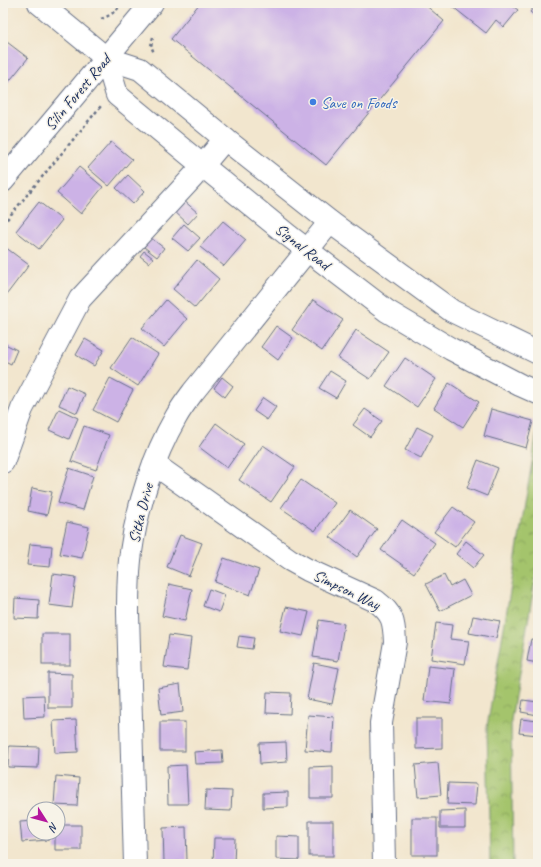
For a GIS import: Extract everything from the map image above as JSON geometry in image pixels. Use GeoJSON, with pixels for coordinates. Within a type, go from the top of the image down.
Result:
{"type":"FeatureCollection","features":[{"type":"Feature","properties":{"kind":"street"},"geometry":{"type":"LineString","coordinates":[[39,3],[106,58],[140,69],[225,139],[330,222],[452,312],[538,353]]}},
{"type":"Feature","properties":{"kind":"street","name":"Silin Forest Road"},"geometry":{"type":"LineString","coordinates":[[3,181],[152,3]]}},
{"type":"Feature","properties":{"kind":"street","name":"Signal Road"},"geometry":{"type":"LineString","coordinates":[[106,58],[117,95],[307,249],[387,311],[451,348],[538,393]]}},
{"type":"Feature","properties":{"kind":"street"},"geometry":{"type":"LineString","coordinates":[[3,462],[22,409],[80,299],[203,166],[225,139]]}},
{"type":"Feature","properties":{"kind":"street","name":"Sitka Drive"},"geometry":{"type":"LineString","coordinates":[[135,864],[128,580],[131,552],[144,492],[154,464],[176,417],[193,392],[330,222]]}},
{"type":"Feature","properties":{"kind":"street","name":"Simpson Way"},"geometry":{"type":"LineString","coordinates":[[154,464],[290,560],[308,570],[376,600],[386,608],[393,619],[395,642],[381,722],[384,864]]}},
{"type":"Feature","properties":{"kind":"path"},"geometry":{"type":"LineString","coordinates":[[101,19],[114,12],[123,3]]}},
{"type":"Feature","properties":{"kind":"path"},"geometry":{"type":"LineString","coordinates":[[153,37],[150,46],[156,56]]}},
{"type":"Feature","properties":{"kind":"path"},"geometry":{"type":"LineString","coordinates":[[147,49],[152,49]]}},
{"type":"Feature","properties":{"kind":"path"},"geometry":{"type":"LineString","coordinates":[[3,224],[102,104]]}},
{"type":"Feature","properties":{"kind":"green space"},"geometry":{"type":"Polygon","coordinates":[[[538,427],[538,563],[511,720],[513,864],[490,864],[487,727],[538,427]]]}},
{"type":"Feature","properties":{"kind":"building","name":"Save on Foods"},"geometry":{"type":"Polygon","coordinates":[[[200,3],[423,3],[444,21],[326,165],[171,39],[200,3]]]}},
{"type":"Feature","properties":{"kind":"building"},"geometry":{"type":"Polygon","coordinates":[[[448,3],[511,3],[510,4],[518,10],[504,27],[496,20],[486,33],[448,3]]]}},
{"type":"Feature","properties":{"kind":"building"},"geometry":{"type":"Polygon","coordinates":[[[538,3],[538,18],[530,12],[538,3]]]}},
{"type":"Feature","properties":{"kind":"building"},"geometry":{"type":"Polygon","coordinates":[[[3,39],[28,58],[3,89],[3,39]]]}},
{"type":"Feature","properties":{"kind":"building"},"geometry":{"type":"Polygon","coordinates":[[[111,142],[132,159],[109,186],[88,168],[111,142]]]}},
{"type":"Feature","properties":{"kind":"building"},"geometry":{"type":"Polygon","coordinates":[[[79,167],[103,187],[81,214],[57,193],[79,167]]]}},
{"type":"Feature","properties":{"kind":"building"},"geometry":{"type":"Polygon","coordinates":[[[128,175],[145,191],[133,204],[116,188],[128,175]]]}},
{"type":"Feature","properties":{"kind":"building"},"geometry":{"type":"Polygon","coordinates":[[[182,199],[198,213],[188,224],[173,210],[182,199]]]}},
{"type":"Feature","properties":{"kind":"building"},"geometry":{"type":"Polygon","coordinates":[[[39,202],[62,220],[39,249],[16,231],[39,202]]]}},
{"type":"Feature","properties":{"kind":"building"},"geometry":{"type":"Polygon","coordinates":[[[223,221],[246,240],[224,266],[200,247],[223,221]]]}},
{"type":"Feature","properties":{"kind":"building"},"geometry":{"type":"Polygon","coordinates":[[[184,224],[200,238],[188,251],[172,238],[184,224]]]}},
{"type":"Feature","properties":{"kind":"building"},"geometry":{"type":"Polygon","coordinates":[[[151,238],[164,248],[157,257],[144,247],[151,238]]]}},
{"type":"Feature","properties":{"kind":"building"},"geometry":{"type":"Polygon","coordinates":[[[5,247],[29,265],[7,294],[3,291],[3,249],[5,247]]]}},
{"type":"Feature","properties":{"kind":"building"},"geometry":{"type":"Polygon","coordinates":[[[144,251],[153,258],[149,263],[140,256],[144,251]]]}},
{"type":"Feature","properties":{"kind":"building"},"geometry":{"type":"Polygon","coordinates":[[[197,260],[219,279],[195,308],[173,289],[197,260]]]}},
{"type":"Feature","properties":{"kind":"building"},"geometry":{"type":"Polygon","coordinates":[[[166,300],[187,319],[164,347],[142,328],[166,300]]]}},
{"type":"Feature","properties":{"kind":"building"},"geometry":{"type":"Polygon","coordinates":[[[313,300],[343,320],[322,351],[292,330],[313,300]]]}},
{"type":"Feature","properties":{"kind":"building"},"geometry":{"type":"Polygon","coordinates":[[[276,326],[293,338],[278,360],[261,347],[276,326]]]}},
{"type":"Feature","properties":{"kind":"building"},"geometry":{"type":"Polygon","coordinates":[[[356,330],[389,352],[370,379],[338,358],[356,330]]]}},
{"type":"Feature","properties":{"kind":"building"},"geometry":{"type":"Polygon","coordinates":[[[132,337],[158,354],[138,386],[111,368],[132,337]]]}},
{"type":"Feature","properties":{"kind":"building"},"geometry":{"type":"Polygon","coordinates":[[[85,339],[104,350],[94,366],[76,355],[85,339]]]}},
{"type":"Feature","properties":{"kind":"building"},"geometry":{"type":"Polygon","coordinates":[[[3,343],[17,350],[11,364],[3,360],[3,343]]]}},
{"type":"Feature","properties":{"kind":"building"},"geometry":{"type":"Polygon","coordinates":[[[405,358],[436,379],[417,407],[386,386],[405,358]]]}},
{"type":"Feature","properties":{"kind":"building"},"geometry":{"type":"Polygon","coordinates":[[[330,371],[346,381],[336,398],[319,388],[330,371]]]}},
{"type":"Feature","properties":{"kind":"building"},"geometry":{"type":"Polygon","coordinates":[[[222,377],[233,386],[225,397],[214,388],[222,377]]]}},
{"type":"Feature","properties":{"kind":"building"},"geometry":{"type":"Polygon","coordinates":[[[110,378],[133,390],[116,422],[93,410],[110,378]]]}},
{"type":"Feature","properties":{"kind":"building"},"geometry":{"type":"Polygon","coordinates":[[[449,383],[479,402],[463,427],[434,408],[449,383]]]}},
{"type":"Feature","properties":{"kind":"building"},"geometry":{"type":"Polygon","coordinates":[[[67,386],[85,394],[77,413],[59,405],[67,386]]]}},
{"type":"Feature","properties":{"kind":"building"},"geometry":{"type":"Polygon","coordinates":[[[263,398],[276,407],[267,420],[254,411],[263,398]]]}},
{"type":"Feature","properties":{"kind":"building"},"geometry":{"type":"Polygon","coordinates":[[[59,409],[78,418],[69,439],[49,430],[59,409]]]}},
{"type":"Feature","properties":{"kind":"building"},"geometry":{"type":"Polygon","coordinates":[[[365,409],[382,421],[370,437],[353,425],[365,409]]]}},
{"type":"Feature","properties":{"kind":"building"},"geometry":{"type":"Polygon","coordinates":[[[491,409],[533,421],[526,448],[484,436],[491,409]]]}},
{"type":"Feature","properties":{"kind":"building"},"geometry":{"type":"Polygon","coordinates":[[[216,423],[244,444],[227,468],[199,447],[216,423]]]}},
{"type":"Feature","properties":{"kind":"building"},"geometry":{"type":"Polygon","coordinates":[[[84,426],[109,435],[96,470],[71,461],[84,426]]]}},
{"type":"Feature","properties":{"kind":"building"},"geometry":{"type":"Polygon","coordinates":[[[417,427],[433,435],[421,458],[405,450],[417,427]]]}},
{"type":"Feature","properties":{"kind":"building"},"geometry":{"type":"Polygon","coordinates":[[[263,445],[295,467],[271,502],[239,480],[263,445]]]}},
{"type":"Feature","properties":{"kind":"building"},"geometry":{"type":"Polygon","coordinates":[[[478,460],[498,468],[487,496],[467,488],[478,460]]]}},
{"type":"Feature","properties":{"kind":"building"},"geometry":{"type":"Polygon","coordinates":[[[69,468],[93,476],[83,510],[58,503],[69,468]]]}},
{"type":"Feature","properties":{"kind":"building"},"geometry":{"type":"Polygon","coordinates":[[[301,480],[335,503],[315,531],[281,508],[301,480]]]}},
{"type":"Feature","properties":{"kind":"building"},"geometry":{"type":"Polygon","coordinates":[[[32,488],[52,492],[47,515],[28,511],[32,488]]]}},
{"type":"Feature","properties":{"kind":"building"},"geometry":{"type":"Polygon","coordinates":[[[453,507],[474,522],[455,547],[434,532],[453,507]]]}},
{"type":"Feature","properties":{"kind":"building"},"geometry":{"type":"Polygon","coordinates":[[[350,510],[377,529],[357,557],[330,537],[350,510]]]}},
{"type":"Feature","properties":{"kind":"building"},"geometry":{"type":"Polygon","coordinates":[[[402,520],[435,543],[414,573],[381,550],[402,520]]]}},
{"type":"Feature","properties":{"kind":"building"},"geometry":{"type":"Polygon","coordinates":[[[67,522],[89,527],[82,558],[60,554],[67,522]]]}},
{"type":"Feature","properties":{"kind":"building"},"geometry":{"type":"Polygon","coordinates":[[[180,535],[202,543],[189,576],[167,567],[180,535]]]}},
{"type":"Feature","properties":{"kind":"building"},"geometry":{"type":"Polygon","coordinates":[[[466,541],[484,555],[473,568],[456,554],[466,541]]]}},
{"type":"Feature","properties":{"kind":"building"},"geometry":{"type":"Polygon","coordinates":[[[30,544],[52,546],[50,567],[27,565],[30,544]]]}},
{"type":"Feature","properties":{"kind":"building"},"geometry":{"type":"Polygon","coordinates":[[[224,558],[259,570],[250,595],[215,582],[224,558]]]}},
{"type":"Feature","properties":{"kind":"building"},"geometry":{"type":"Polygon","coordinates":[[[53,574],[76,577],[72,608],[49,605],[53,574]]]}},
{"type":"Feature","properties":{"kind":"building"},"geometry":{"type":"Polygon","coordinates":[[[444,575],[450,587],[463,580],[471,595],[440,611],[426,584],[444,575]]]}},
{"type":"Feature","properties":{"kind":"building"},"geometry":{"type":"Polygon","coordinates":[[[169,584],[192,589],[185,621],[162,616],[169,584]]]}},
{"type":"Feature","properties":{"kind":"building"},"geometry":{"type":"Polygon","coordinates":[[[209,589],[225,595],[219,612],[203,606],[209,589]]]}},
{"type":"Feature","properties":{"kind":"building"},"geometry":{"type":"Polygon","coordinates":[[[15,598],[39,600],[38,619],[14,618],[15,598]]]}},
{"type":"Feature","properties":{"kind":"building"},"geometry":{"type":"Polygon","coordinates":[[[286,607],[309,612],[303,636],[280,631],[286,607]]]}},
{"type":"Feature","properties":{"kind":"building"},"geometry":{"type":"Polygon","coordinates":[[[473,616],[500,621],[496,638],[469,633],[473,616]]]}},
{"type":"Feature","properties":{"kind":"building"},"geometry":{"type":"Polygon","coordinates":[[[319,620],[344,624],[338,661],[313,657],[319,620]]]}},
{"type":"Feature","properties":{"kind":"building"},"geometry":{"type":"Polygon","coordinates":[[[436,623],[452,625],[450,639],[469,641],[465,664],[431,659],[436,623]]]}},
{"type":"Feature","properties":{"kind":"building"},"geometry":{"type":"Polygon","coordinates":[[[42,634],[70,634],[70,665],[42,665],[42,634]]]}},
{"type":"Feature","properties":{"kind":"building"},"geometry":{"type":"Polygon","coordinates":[[[169,635],[191,638],[187,670],[164,667],[169,635]]]}},
{"type":"Feature","properties":{"kind":"building"},"geometry":{"type":"Polygon","coordinates":[[[239,636],[254,638],[252,649],[237,647],[239,636]]]}},
{"type":"Feature","properties":{"kind":"building"},"geometry":{"type":"Polygon","coordinates":[[[531,639],[538,640],[538,663],[527,661],[531,639]]]}},
{"type":"Feature","properties":{"kind":"building"},"geometry":{"type":"Polygon","coordinates":[[[314,663],[339,668],[332,704],[307,699],[314,663]]]}},
{"type":"Feature","properties":{"kind":"building"},"geometry":{"type":"Polygon","coordinates":[[[428,666],[455,669],[451,704],[424,701],[428,666]]]}},
{"type":"Feature","properties":{"kind":"building"},"geometry":{"type":"Polygon","coordinates":[[[48,673],[72,674],[72,708],[48,708],[48,673]]]}},
{"type":"Feature","properties":{"kind":"building"},"geometry":{"type":"Polygon","coordinates":[[[180,684],[183,712],[161,715],[158,688],[180,684]]]}},
{"type":"Feature","properties":{"kind":"building"},"geometry":{"type":"Polygon","coordinates":[[[267,692],[291,693],[290,714],[266,713],[267,692]]]}},
{"type":"Feature","properties":{"kind":"building"},"geometry":{"type":"Polygon","coordinates":[[[44,695],[45,717],[24,718],[23,696],[44,695]]]}},
{"type":"Feature","properties":{"kind":"building"},"geometry":{"type":"Polygon","coordinates":[[[523,700],[538,702],[538,715],[521,712],[523,700]]]}},
{"type":"Feature","properties":{"kind":"building"},"geometry":{"type":"Polygon","coordinates":[[[308,715],[334,717],[332,752],[305,750],[308,715]]]}},
{"type":"Feature","properties":{"kind":"building"},"geometry":{"type":"Polygon","coordinates":[[[416,718],[442,718],[442,748],[416,749],[416,718]]]}},
{"type":"Feature","properties":{"kind":"building"},"geometry":{"type":"Polygon","coordinates":[[[521,719],[538,721],[538,735],[519,733],[521,719]]]}},
{"type":"Feature","properties":{"kind":"building"},"geometry":{"type":"Polygon","coordinates":[[[76,720],[78,752],[55,753],[53,721],[76,720]]]}},
{"type":"Feature","properties":{"kind":"building"},"geometry":{"type":"Polygon","coordinates":[[[160,722],[185,722],[185,751],[160,751],[160,722]]]}},
{"type":"Feature","properties":{"kind":"building"},"geometry":{"type":"Polygon","coordinates":[[[286,742],[287,762],[260,764],[259,743],[286,742]]]}},
{"type":"Feature","properties":{"kind":"building"},"geometry":{"type":"Polygon","coordinates":[[[9,746],[39,747],[38,768],[8,767],[9,746]]]}},
{"type":"Feature","properties":{"kind":"building"},"geometry":{"type":"Polygon","coordinates":[[[222,750],[223,763],[195,764],[194,752],[222,750]]]}},
{"type":"Feature","properties":{"kind":"building"},"geometry":{"type":"Polygon","coordinates":[[[438,763],[441,795],[418,797],[415,765],[438,763]]]}},
{"type":"Feature","properties":{"kind":"building"},"geometry":{"type":"Polygon","coordinates":[[[186,765],[188,804],[168,804],[167,766],[186,765]]]}},
{"type":"Feature","properties":{"kind":"building"},"geometry":{"type":"Polygon","coordinates":[[[333,766],[333,798],[310,798],[310,767],[333,766]]]}},
{"type":"Feature","properties":{"kind":"building"},"geometry":{"type":"Polygon","coordinates":[[[56,776],[79,778],[77,806],[66,806],[66,801],[54,801],[56,776]]]}},
{"type":"Feature","properties":{"kind":"building"},"geometry":{"type":"Polygon","coordinates":[[[448,783],[477,784],[475,805],[447,804],[448,783]]]}},
{"type":"Feature","properties":{"kind":"building"},"geometry":{"type":"Polygon","coordinates":[[[206,790],[232,791],[231,811],[205,810],[206,790]]]}},
{"type":"Feature","properties":{"kind":"building"},"geometry":{"type":"Polygon","coordinates":[[[288,792],[288,807],[263,808],[263,793],[288,792]]]}},
{"type":"Feature","properties":{"kind":"building"},"geometry":{"type":"Polygon","coordinates":[[[465,810],[465,828],[440,828],[440,811],[465,810]]]}},
{"type":"Feature","properties":{"kind":"building"},"geometry":{"type":"Polygon","coordinates":[[[412,818],[437,818],[437,855],[412,855],[412,818]]]}},
{"type":"Feature","properties":{"kind":"building"},"geometry":{"type":"Polygon","coordinates":[[[309,821],[333,821],[333,856],[309,856],[309,821]]]}},
{"type":"Feature","properties":{"kind":"building"},"geometry":{"type":"Polygon","coordinates":[[[20,822],[26,822],[26,841],[35,841],[22,842],[20,822]]]}},
{"type":"Feature","properties":{"kind":"building"},"geometry":{"type":"Polygon","coordinates":[[[66,825],[81,825],[81,850],[55,850],[55,841],[66,841],[66,825]]]}},
{"type":"Feature","properties":{"kind":"building"},"geometry":{"type":"Polygon","coordinates":[[[186,827],[187,861],[164,862],[163,828],[186,827]]]}},
{"type":"Feature","properties":{"kind":"building"},"geometry":{"type":"Polygon","coordinates":[[[276,836],[299,837],[299,860],[276,859],[276,836]]]}},
{"type":"Feature","properties":{"kind":"building"},"geometry":{"type":"Polygon","coordinates":[[[214,838],[235,838],[234,864],[213,864],[214,838]]]}},
{"type":"Feature","properties":{"kind":"building"},"geometry":{"type":"Polygon","coordinates":[[[280,862],[305,863],[305,864],[280,864],[280,862]]]}},
{"type":"Feature","properties":{"kind":"place","name":"Save on Foods"},"geometry":{"type":"Point","coordinates":[313,102]}}]}
